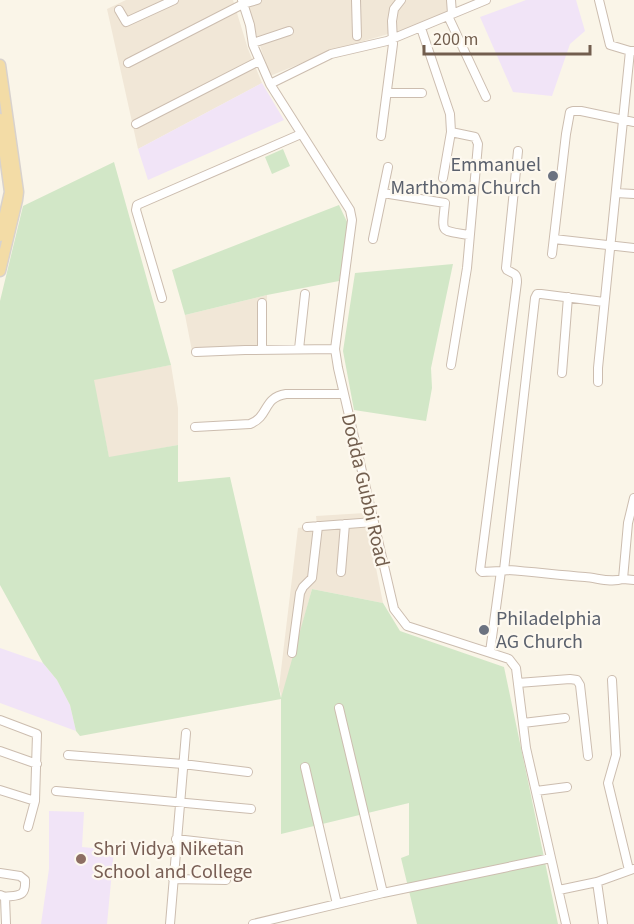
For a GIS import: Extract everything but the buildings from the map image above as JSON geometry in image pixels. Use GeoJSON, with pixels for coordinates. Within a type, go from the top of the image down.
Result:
{"type":"FeatureCollection","features":[{"type":"Feature","properties":{"kind":"main road"},"geometry":{"type":"LineString","coordinates":[[0,65],[18,192],[0,271]]}},
{"type":"Feature","properties":{"kind":"main road"},"geometry":{"type":"LineString","coordinates":[[0,119],[10,192],[0,236]]}},
{"type":"Feature","properties":{"kind":"street"},"geometry":{"type":"LineString","coordinates":[[119,10],[122,24],[174,0]]}},
{"type":"Feature","properties":{"kind":"street"},"geometry":{"type":"LineString","coordinates":[[128,63],[243,2],[257,0]]}},
{"type":"Feature","properties":{"kind":"street"},"geometry":{"type":"LineString","coordinates":[[356,0],[357,36]]}},
{"type":"Feature","properties":{"kind":"street"},"geometry":{"type":"LineString","coordinates":[[381,136],[393,39],[392,21],[394,9],[402,0]]}},
{"type":"Feature","properties":{"kind":"street"},"geometry":{"type":"LineString","coordinates":[[451,0],[450,15],[486,97]]}},
{"type":"Feature","properties":{"kind":"street"},"geometry":{"type":"LineString","coordinates":[[270,84],[331,54],[393,39],[486,0]]}},
{"type":"Feature","properties":{"kind":"street"},"geometry":{"type":"LineString","coordinates":[[598,382],[604,302],[632,51],[610,45],[599,0]]}},
{"type":"Feature","properties":{"kind":"street","name":"Dodda Gubbi Road"},"geometry":{"type":"LineString","coordinates":[[243,2],[259,62],[270,84],[350,210],[352,220],[335,349],[394,609],[407,626],[509,658],[516,668],[526,748],[566,924]]}},
{"type":"Feature","properties":{"kind":"street"},"geometry":{"type":"LineString","coordinates":[[421,28],[450,114],[451,132],[443,178]]}},
{"type":"Feature","properties":{"kind":"street"},"geometry":{"type":"LineString","coordinates":[[253,43],[289,31]]}},
{"type":"Feature","properties":{"kind":"street"},"geometry":{"type":"LineString","coordinates":[[136,124],[259,62]]}},
{"type":"Feature","properties":{"kind":"street"},"geometry":{"type":"LineString","coordinates":[[387,93],[422,93]]}},
{"type":"Feature","properties":{"kind":"street"},"geometry":{"type":"LineString","coordinates":[[552,254],[570,112],[581,111],[634,123]]}},
{"type":"Feature","properties":{"kind":"street"},"geometry":{"type":"LineString","coordinates":[[451,132],[475,137],[478,144],[467,268],[451,365]]}},
{"type":"Feature","properties":{"kind":"street"},"geometry":{"type":"LineString","coordinates":[[162,298],[136,210],[137,206],[301,134]]}},
{"type":"Feature","properties":{"kind":"street"},"geometry":{"type":"LineString","coordinates":[[518,151],[506,268],[516,274],[517,282],[480,570],[603,580],[634,580]]}},
{"type":"Feature","properties":{"kind":"street"},"geometry":{"type":"LineString","coordinates":[[373,239],[388,167]]}},
{"type":"Feature","properties":{"kind":"street"},"geometry":{"type":"LineString","coordinates":[[383,193],[445,203],[444,229],[448,232],[469,235]]}},
{"type":"Feature","properties":{"kind":"street"},"geometry":{"type":"LineString","coordinates":[[616,193],[634,194]]}},
{"type":"Feature","properties":{"kind":"street"},"geometry":{"type":"LineString","coordinates":[[554,239],[634,248]]}},
{"type":"Feature","properties":{"kind":"street"},"geometry":{"type":"LineString","coordinates":[[299,349],[305,294]]}},
{"type":"Feature","properties":{"kind":"street"},"geometry":{"type":"LineString","coordinates":[[490,652],[503,571],[535,298],[537,294],[604,302]]}},
{"type":"Feature","properties":{"kind":"street"},"geometry":{"type":"LineString","coordinates":[[562,373],[568,297]]}},
{"type":"Feature","properties":{"kind":"street"},"geometry":{"type":"LineString","coordinates":[[261,350],[262,303]]}},
{"type":"Feature","properties":{"kind":"street"},"geometry":{"type":"LineString","coordinates":[[196,352],[335,349]]}},
{"type":"Feature","properties":{"kind":"street"},"geometry":{"type":"LineString","coordinates":[[195,427],[256,422],[273,398],[286,394],[344,394]]}},
{"type":"Feature","properties":{"kind":"street"},"geometry":{"type":"LineString","coordinates":[[623,579],[623,563],[630,554],[628,523],[634,498]]}},
{"type":"Feature","properties":{"kind":"street"},"geometry":{"type":"LineString","coordinates":[[307,527],[374,522]]}},
{"type":"Feature","properties":{"kind":"street"},"geometry":{"type":"LineString","coordinates":[[341,572],[345,525]]}},
{"type":"Feature","properties":{"kind":"street"},"geometry":{"type":"LineString","coordinates":[[291,653],[300,593],[312,578],[318,526]]}},
{"type":"Feature","properties":{"kind":"street"},"geometry":{"type":"LineString","coordinates":[[518,683],[570,678],[577,680],[580,685],[588,756]]}},
{"type":"Feature","properties":{"kind":"street"},"geometry":{"type":"LineString","coordinates":[[559,890],[597,882],[632,870],[608,783],[616,755],[612,680]]}},
{"type":"Feature","properties":{"kind":"street"},"geometry":{"type":"LineString","coordinates":[[339,708],[383,893]]}},
{"type":"Feature","properties":{"kind":"street"},"geometry":{"type":"LineString","coordinates":[[523,723],[565,718]]}},
{"type":"Feature","properties":{"kind":"street"},"geometry":{"type":"LineString","coordinates":[[0,720],[37,734],[36,801],[28,827]]}},
{"type":"Feature","properties":{"kind":"street"},"geometry":{"type":"LineString","coordinates":[[170,924],[186,733]]}},
{"type":"Feature","properties":{"kind":"street"},"geometry":{"type":"LineString","coordinates":[[0,751],[37,764]]}},
{"type":"Feature","properties":{"kind":"street"},"geometry":{"type":"LineString","coordinates":[[68,755],[183,764],[248,772]]}},
{"type":"Feature","properties":{"kind":"street"},"geometry":{"type":"LineString","coordinates":[[305,767],[337,904]]}},
{"type":"Feature","properties":{"kind":"street"},"geometry":{"type":"LineString","coordinates":[[536,791],[567,787]]}},
{"type":"Feature","properties":{"kind":"street"},"geometry":{"type":"LineString","coordinates":[[56,790],[251,809]]}},
{"type":"Feature","properties":{"kind":"street"},"geometry":{"type":"LineString","coordinates":[[0,791],[36,801]]}},
{"type":"Feature","properties":{"kind":"street"},"geometry":{"type":"LineString","coordinates":[[176,839],[237,846]]}},
{"type":"Feature","properties":{"kind":"street"},"geometry":{"type":"LineString","coordinates":[[253,924],[383,893],[551,858]]}},
{"type":"Feature","properties":{"kind":"street"},"geometry":{"type":"LineString","coordinates":[[0,873],[20,876],[25,880],[22,894],[3,896],[6,924]]}},
{"type":"Feature","properties":{"kind":"street"},"geometry":{"type":"LineString","coordinates":[[173,879],[226,880]]}},
{"type":"Feature","properties":{"kind":"street"},"geometry":{"type":"LineString","coordinates":[[597,882],[603,924]]}},
{"type":"Feature","properties":{"kind":"shaded area"},"geometry":{"type":"Polygon","coordinates":[[[126,0],[233,0],[248,49],[262,83],[138,149],[107,9],[126,0]]]}},
{"type":"Feature","properties":{"kind":"shaded area"},"geometry":{"type":"Polygon","coordinates":[[[245,0],[448,0],[449,11],[409,28],[336,49],[270,76],[245,0]]]}},
{"type":"Feature","properties":{"kind":"shaded area"},"geometry":{"type":"Polygon","coordinates":[[[526,0],[576,0],[585,31],[570,44],[552,96],[513,92],[480,17],[526,0]]]}},
{"type":"Feature","properties":{"kind":"shaded area"},"geometry":{"type":"Polygon","coordinates":[[[262,83],[284,120],[148,180],[138,149],[262,83]]]}},
{"type":"Feature","properties":{"kind":"shaded area"},"geometry":{"type":"Polygon","coordinates":[[[267,295],[267,348],[192,351],[185,315],[267,295]]]}},
{"type":"Feature","properties":{"kind":"shaded area"},"geometry":{"type":"Polygon","coordinates":[[[171,365],[178,408],[178,445],[109,458],[93,379],[171,365]]]}},
{"type":"Feature","properties":{"kind":"shaded area"},"geometry":{"type":"Polygon","coordinates":[[[365,513],[383,603],[312,589],[282,699],[279,687],[298,528],[317,525],[316,516],[365,513]]]}},
{"type":"Feature","properties":{"kind":"shaded area"},"geometry":{"type":"Polygon","coordinates":[[[0,648],[43,663],[57,680],[70,705],[76,731],[0,703],[0,648]]]}},
{"type":"Feature","properties":{"kind":"shaded area","name":"Shri Vidya Niketan School and College"},"geometry":{"type":"Polygon","coordinates":[[[49,811],[84,812],[82,847],[114,850],[107,924],[41,924],[49,869],[49,811]]]}},
{"type":"Feature","properties":{"kind":"green space"},"geometry":{"type":"Polygon","coordinates":[[[283,149],[290,166],[272,174],[265,157],[283,149]]]}},
{"type":"Feature","properties":{"kind":"green space"},"geometry":{"type":"Polygon","coordinates":[[[114,162],[171,365],[94,380],[109,457],[178,445],[178,482],[230,477],[281,698],[312,589],[383,603],[400,631],[504,667],[558,924],[417,924],[401,858],[409,855],[409,803],[281,834],[281,699],[80,736],[76,731],[70,705],[57,680],[43,663],[0,585],[0,301],[23,206],[114,162]]]}},
{"type":"Feature","properties":{"kind":"green space"},"geometry":{"type":"Polygon","coordinates":[[[339,205],[349,226],[339,281],[267,295],[185,315],[172,270],[339,205]]]}},
{"type":"Feature","properties":{"kind":"green space"},"geometry":{"type":"Polygon","coordinates":[[[453,264],[431,368],[432,388],[426,421],[354,410],[343,351],[355,273],[453,264]]]}},
{"type":"Feature","properties":{"kind":"place","name":"Emmanuel Marthoma Church"},"geometry":{"type":"Point","coordinates":[553,176]}},
{"type":"Feature","properties":{"kind":"place","name":"Philadelphia AG Church"},"geometry":{"type":"Point","coordinates":[484,630]}},
{"type":"Feature","properties":{"kind":"place","name":"Shri Vidya Niketan School and College"},"geometry":{"type":"Point","coordinates":[81,859]}}]}
